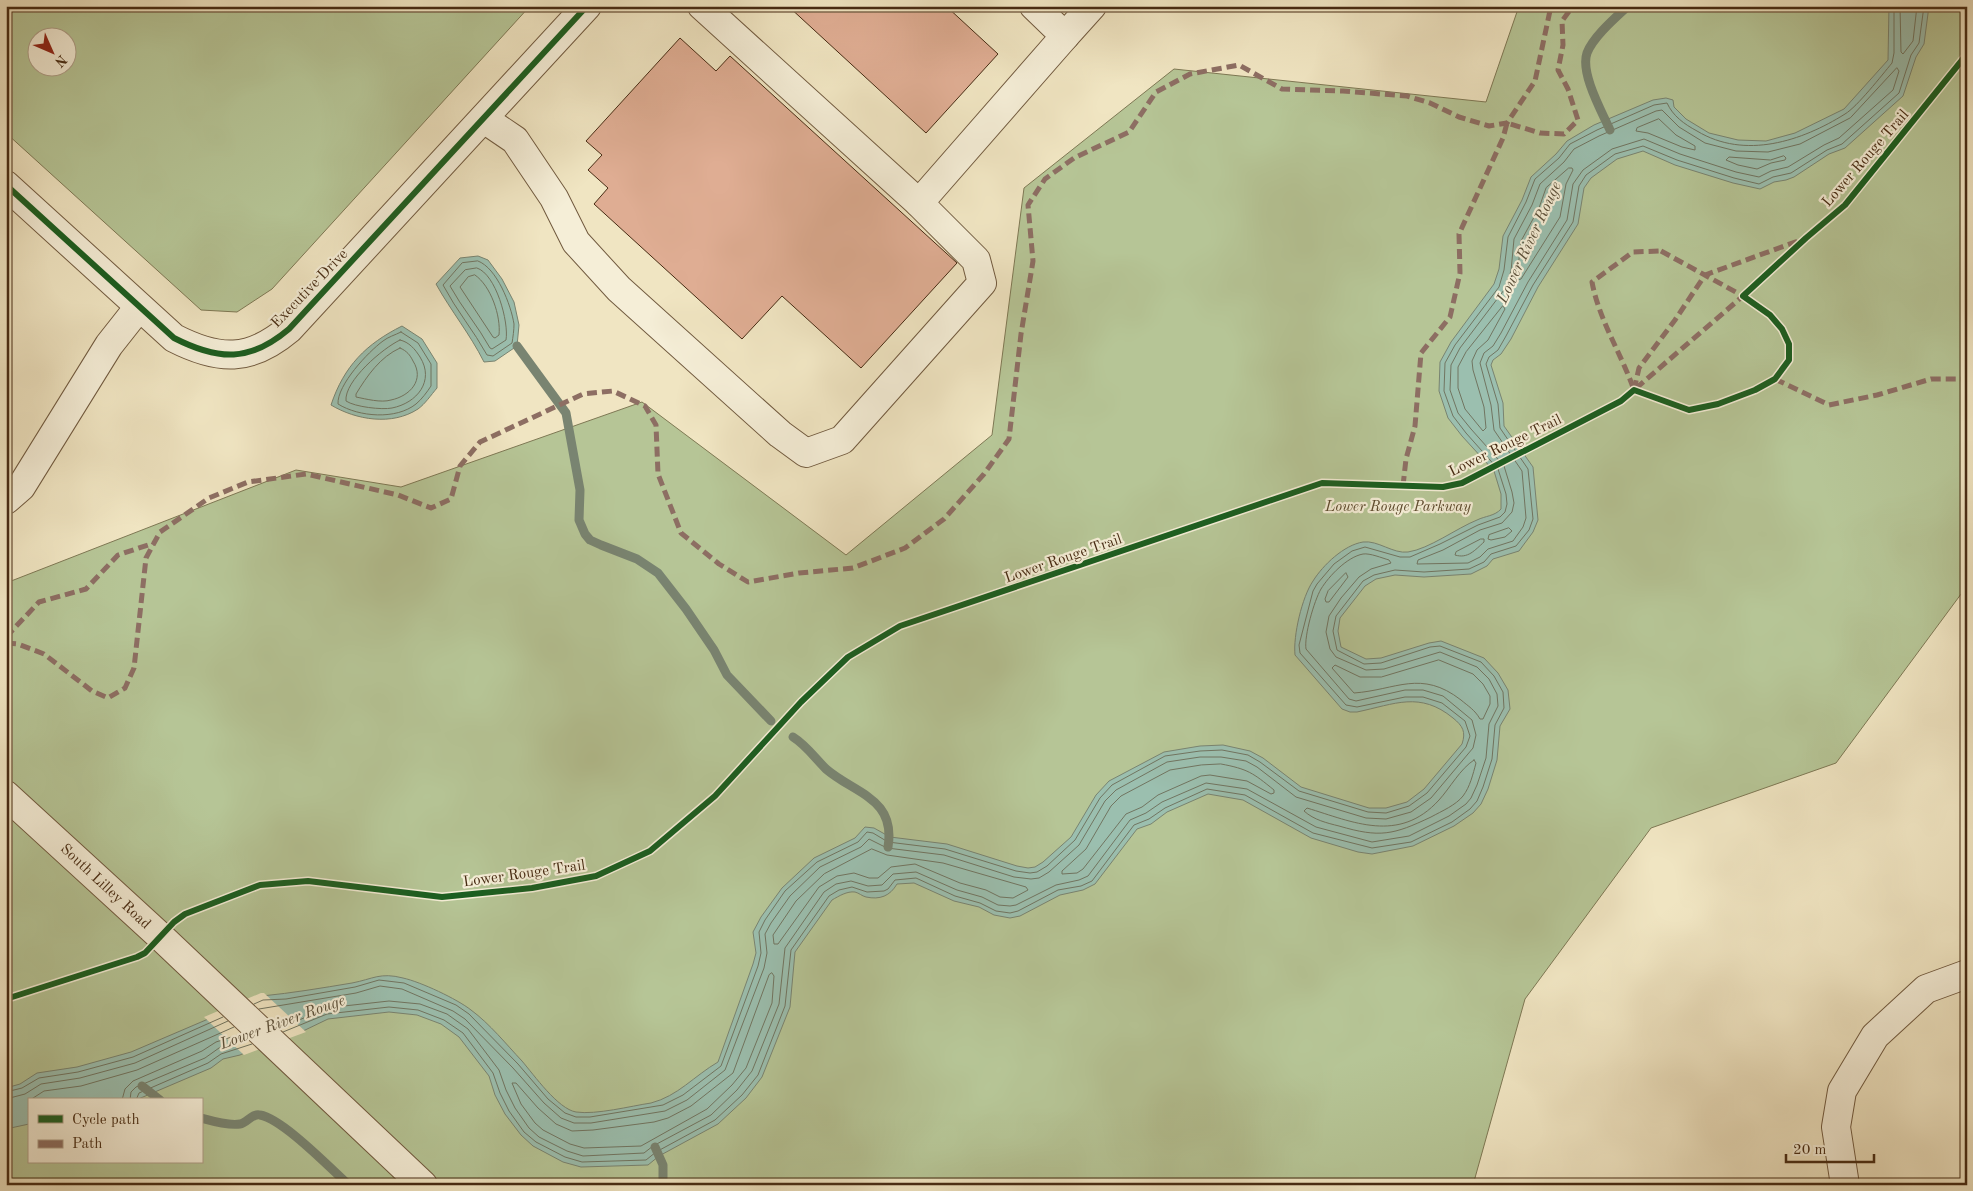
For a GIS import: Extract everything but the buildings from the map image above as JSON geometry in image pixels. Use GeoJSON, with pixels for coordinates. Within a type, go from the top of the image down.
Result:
{"type":"FeatureCollection","features":[{"type":"Feature","properties":{"kind":"street","name":"Executive Drive"},"geometry":{"type":"LineString","coordinates":[[6,185],[174,338],[197,350],[216,354],[234,355],[252,350],[274,342],[289,329],[587,6]]}},
{"type":"Feature","properties":{"kind":"street"},"geometry":{"type":"LineString","coordinates":[[484,119],[515,140],[554,198],[576,242],[618,289],[780,434],[806,453],[842,440],[982,283],[976,260],[919,203],[702,6]]}},
{"type":"Feature","properties":{"kind":"street"},"geometry":{"type":"LineString","coordinates":[[1034,6],[1065,36]]}},
{"type":"Feature","properties":{"kind":"street"},"geometry":{"type":"LineString","coordinates":[[919,203],[1092,6]]}},
{"type":"Feature","properties":{"kind":"street"},"geometry":{"type":"LineString","coordinates":[[6,500],[21,487],[109,345],[139,306]]}},
{"type":"Feature","properties":{"kind":"street","name":"South Lilley Road"},"geometry":{"type":"LineString","coordinates":[[6,795],[213,986],[422,1185]]}},
{"type":"Feature","properties":{"kind":"street"},"geometry":{"type":"LineString","coordinates":[[1844,1185],[1836,1127],[1842,1091],[1875,1036],[1926,989],[1967,974]]}},
{"type":"Feature","properties":{"kind":"green space"},"geometry":{"type":"Polygon","coordinates":[[[6,6],[530,6],[272,289],[237,312],[201,310],[6,133],[6,6]]]}},
{"type":"Feature","properties":{"kind":"green space","name":"Lower Rouge Parkway"},"geometry":{"type":"Polygon","coordinates":[[[1519,6],[1967,6],[1967,586],[1836,763],[1651,828],[1525,999],[1473,1185],[6,1185],[6,583],[296,470],[401,487],[642,402],[846,555],[992,435],[1024,188],[1174,69],[1486,102],[1519,6]]]}},
{"type":"Feature","properties":{"kind":"water","name":"Lower River Rouge"},"geometry":{"type":"Polygon","coordinates":[[[1889,6],[1929,6],[1924,44],[1916,57],[1903,96],[1845,148],[1829,154],[1794,177],[1774,182],[1760,189],[1733,183],[1675,165],[1643,151],[1617,159],[1591,178],[1584,188],[1578,224],[1538,287],[1511,339],[1491,365],[1503,403],[1504,426],[1533,467],[1538,520],[1533,532],[1519,551],[1493,559],[1487,566],[1471,574],[1424,577],[1395,575],[1376,579],[1365,586],[1340,618],[1338,631],[1341,647],[1366,659],[1381,658],[1441,641],[1484,658],[1498,673],[1508,690],[1510,709],[1500,726],[1497,760],[1488,789],[1481,804],[1473,813],[1454,826],[1413,846],[1372,854],[1358,852],[1311,838],[1243,800],[1208,794],[1167,812],[1151,824],[1137,829],[1095,884],[1083,890],[1060,895],[1020,916],[1010,918],[994,915],[979,907],[954,901],[914,883],[897,884],[888,894],[876,898],[866,897],[855,892],[843,894],[832,900],[795,952],[790,1007],[762,1077],[746,1098],[718,1124],[659,1156],[648,1165],[581,1167],[563,1162],[533,1146],[521,1135],[505,1114],[495,1095],[489,1076],[459,1037],[441,1024],[417,1015],[389,1012],[328,1019],[301,1032],[271,1041],[240,1055],[223,1059],[211,1068],[141,1098],[28,1098],[28,1124],[6,1129],[6,1088],[20,1084],[37,1073],[77,1067],[131,1052],[262,996],[352,983],[382,976],[395,976],[419,983],[448,996],[471,1010],[498,1034],[554,1098],[569,1110],[584,1113],[651,1103],[678,1091],[718,1062],[756,953],[753,932],[761,917],[782,888],[814,858],[855,838],[865,827],[874,828],[890,837],[947,844],[1017,866],[1035,867],[1071,837],[1096,795],[1109,781],[1164,752],[1200,746],[1223,745],[1250,751],[1263,758],[1301,787],[1369,808],[1386,808],[1407,802],[1424,789],[1462,744],[1464,733],[1461,727],[1453,718],[1441,710],[1418,702],[1395,703],[1357,712],[1342,709],[1295,655],[1297,627],[1305,597],[1313,581],[1328,562],[1341,551],[1363,542],[1374,543],[1402,552],[1416,550],[1434,543],[1501,509],[1501,494],[1494,471],[1448,418],[1439,391],[1440,362],[1451,342],[1494,284],[1499,269],[1503,236],[1522,200],[1531,177],[1567,141],[1594,125],[1653,100],[1666,98],[1673,100],[1674,107],[1686,119],[1709,133],[1738,140],[1766,141],[1795,133],[1844,109],[1888,60],[1889,6]]]}},
{"type":"Feature","properties":{"kind":"water"},"geometry":{"type":"Polygon","coordinates":[[[478,256],[488,260],[502,279],[514,302],[519,325],[517,346],[495,361],[484,362],[436,284],[460,258],[478,256]]]}},
{"type":"Feature","properties":{"kind":"water"},"geometry":{"type":"Polygon","coordinates":[[[402,326],[422,339],[437,363],[437,388],[426,402],[408,414],[386,419],[374,419],[351,414],[331,405],[336,391],[358,358],[378,340],[402,326]]]}},
{"type":"Feature","properties":{"kind":"pier"},"geometry":{"type":"Polygon","coordinates":[[[264,993],[306,1032],[244,1055],[204,1017],[264,993]]]}},
{"type":"Feature","properties":{"kind":"waterway"},"geometry":{"type":"LineString","coordinates":[[1610,130],[1589,81],[1586,61],[1587,53],[1605,28],[1628,6]]}},
{"type":"Feature","properties":{"kind":"waterway"},"geometry":{"type":"LineString","coordinates":[[517,346],[566,413],[580,490],[579,520],[585,534],[590,540],[637,559],[658,573],[714,650],[727,675],[771,721]]}},
{"type":"Feature","properties":{"kind":"waterway"},"geometry":{"type":"LineString","coordinates":[[793,737],[837,778],[871,799],[880,807],[886,818],[889,831],[888,847]]}},
{"type":"Feature","properties":{"kind":"waterway"},"geometry":{"type":"LineString","coordinates":[[142,1086],[157,1098]]}},
{"type":"Feature","properties":{"kind":"waterway"},"geometry":{"type":"LineString","coordinates":[[202,1118],[220,1123],[235,1124],[243,1123],[257,1115],[270,1118],[319,1156],[349,1185]]}},
{"type":"Feature","properties":{"kind":"waterway"},"geometry":{"type":"LineString","coordinates":[[655,1147],[663,1165],[663,1185]]}},
{"type":"Feature","properties":{"kind":"marked path"},"geometry":{"type":"LineString","coordinates":[[6,643],[18,644],[44,654],[92,691],[108,698],[125,688],[134,668],[146,558],[160,532],[209,498],[248,482],[306,474],[398,495],[431,508],[451,499],[460,466],[480,442],[583,394],[613,391],[645,406],[656,425],[658,474],[681,533],[719,564],[748,582],[799,573],[853,568],[905,548],[944,519],[984,474],[1009,439],[1021,334],[1033,261],[1028,205],[1045,179],[1074,158],[1129,132],[1156,92],[1190,74],[1239,65],[1282,89],[1407,96],[1430,103],[1459,117],[1489,126],[1507,123],[1535,81],[1551,6]]}},
{"type":"Feature","properties":{"kind":"marked path"},"geometry":{"type":"LineString","coordinates":[[1403,486],[1406,459],[1415,426],[1421,353],[1450,317],[1460,273],[1459,234],[1503,138],[1507,123],[1540,133],[1564,134],[1578,120],[1568,89],[1558,70],[1563,45],[1562,21],[1573,6]]}},
{"type":"Feature","properties":{"kind":"marked path"},"geometry":{"type":"LineString","coordinates":[[1634,390],[1639,368],[1675,320],[1705,275],[1798,241]]}},
{"type":"Feature","properties":{"kind":"marked path"},"geometry":{"type":"LineString","coordinates":[[1661,251],[1743,296],[1634,390],[1605,323],[1592,282],[1633,252],[1661,251]]}},
{"type":"Feature","properties":{"kind":"marked path"},"geometry":{"type":"LineString","coordinates":[[1775,379],[1829,405],[1877,395],[1931,379],[1967,379]]}},
{"type":"Feature","properties":{"kind":"marked path"},"geometry":{"type":"LineString","coordinates":[[6,637],[39,602],[86,589],[118,555],[154,543]]}},
{"type":"Feature","properties":{"kind":"cycle path"},"geometry":{"type":"LineString","coordinates":[[6,185],[174,338],[190,346],[220,354],[234,354],[261,348],[289,329],[587,6]]}},
{"type":"Feature","properties":{"kind":"cycle path","name":"Lower Rouge Trail"},"geometry":{"type":"LineString","coordinates":[[6,999],[137,957],[145,953],[174,922],[185,914],[260,885],[308,881],[442,897],[532,888],[596,876],[650,851],[715,796],[801,702],[848,657],[900,626],[1322,483],[1443,487],[1462,483],[1621,401],[1634,390],[1689,410],[1718,404],[1755,390],[1775,379],[1789,360],[1789,344],[1782,329],[1770,315],[1743,296],[1845,205],[1967,54]]}}]}
